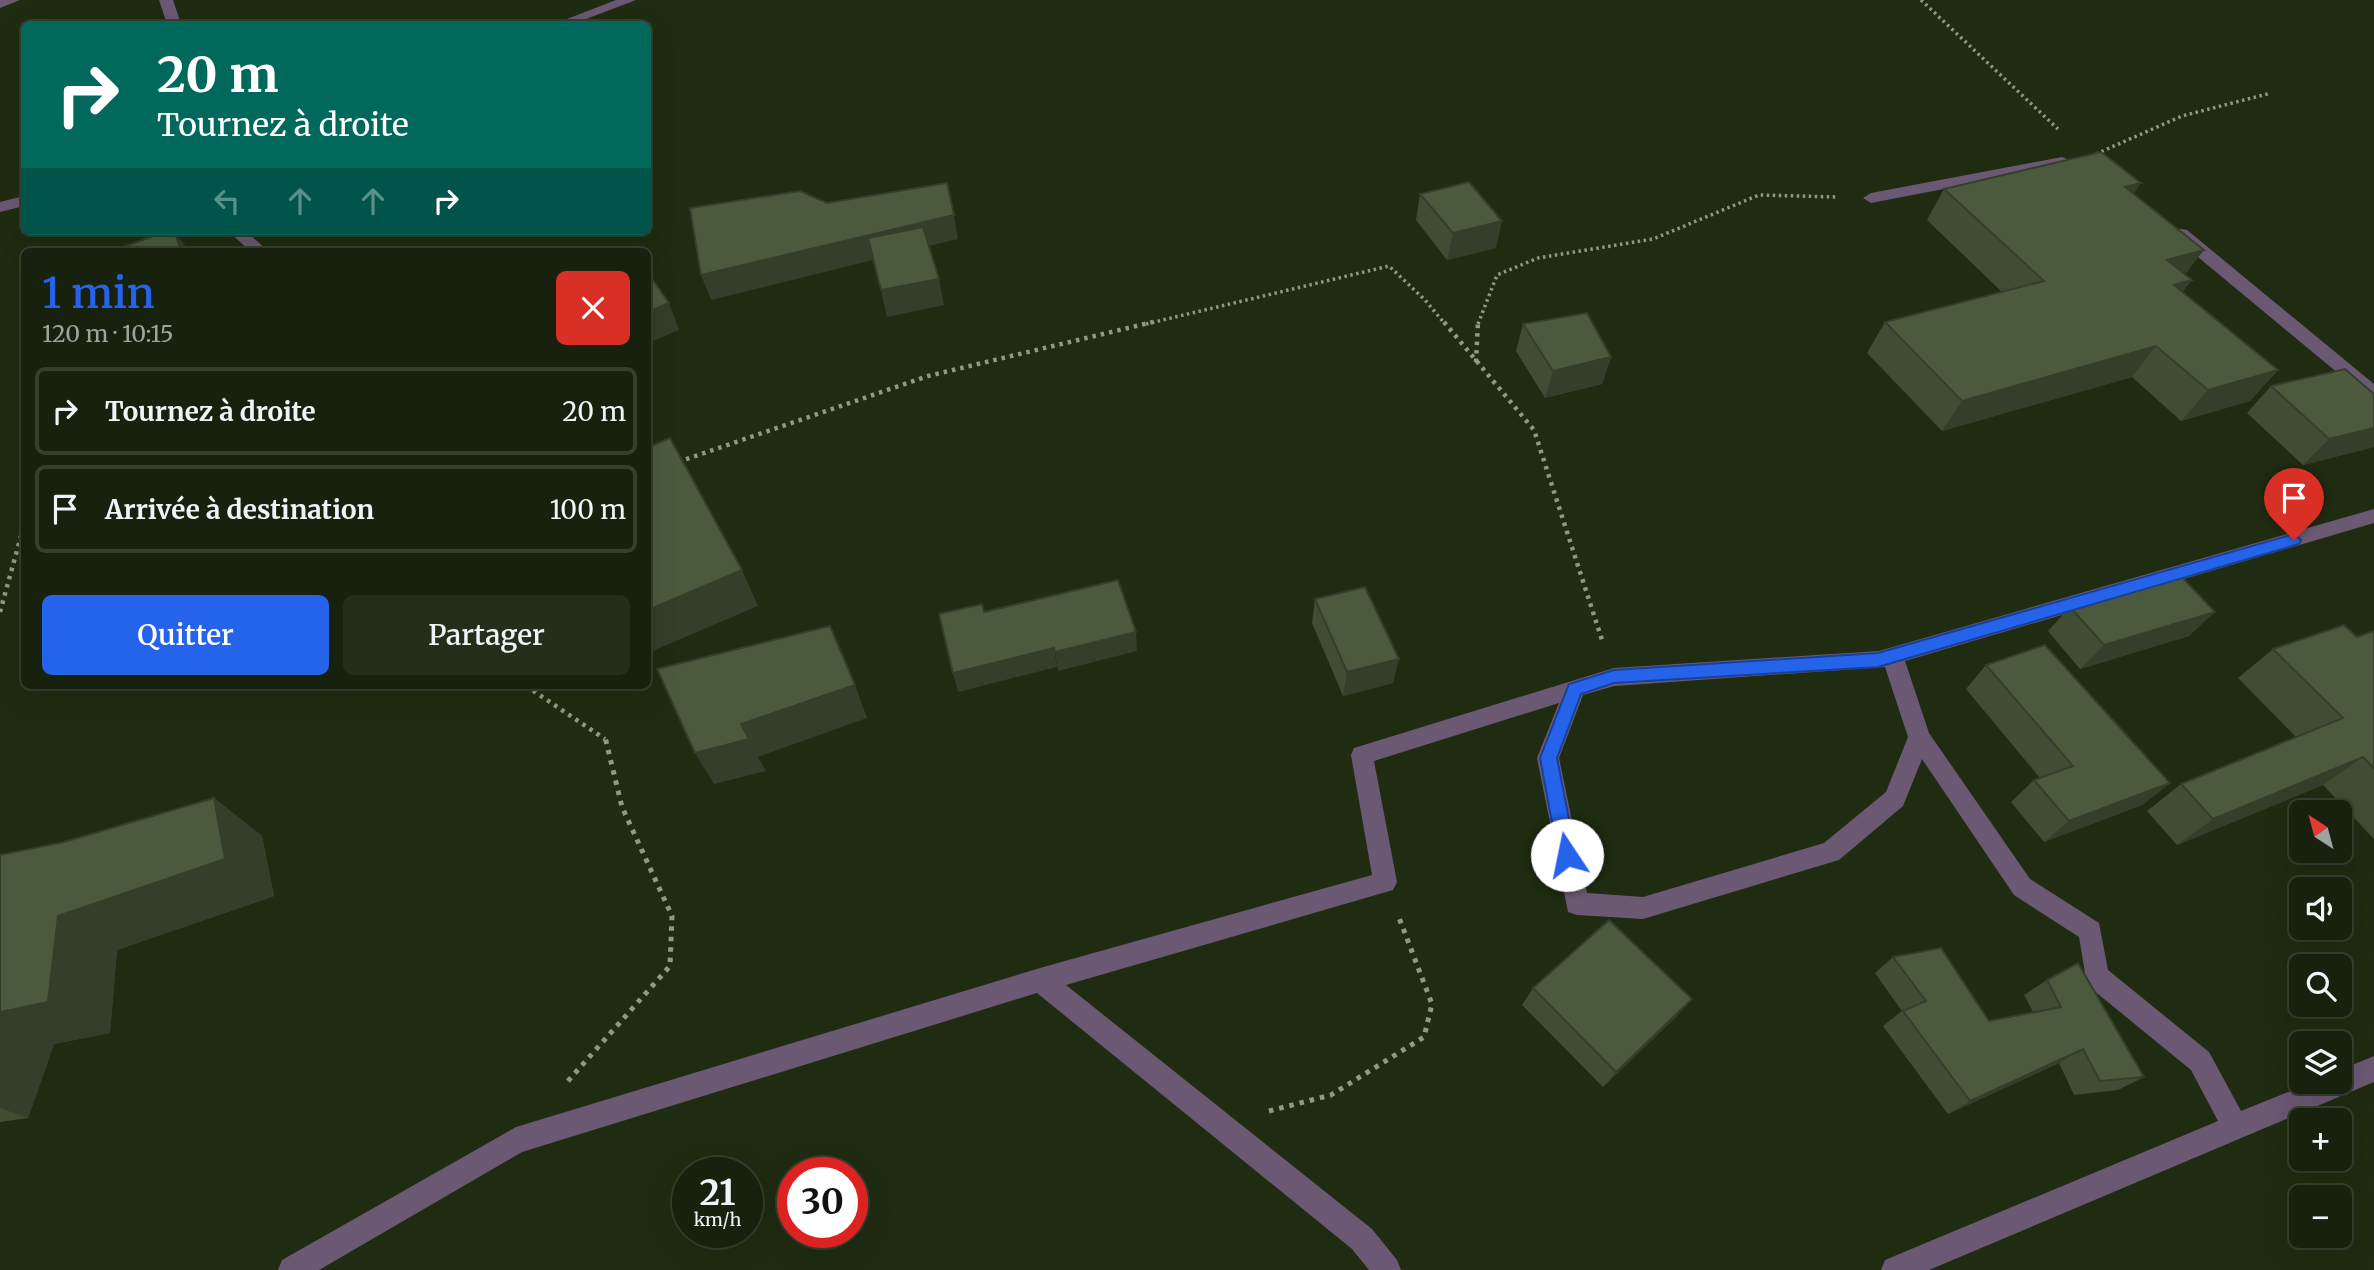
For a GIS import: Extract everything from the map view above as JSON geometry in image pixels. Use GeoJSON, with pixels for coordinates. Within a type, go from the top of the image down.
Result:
{"type":"FeatureCollection","features":[{"type":"Feature","properties":{"kind":"street"},"geometry":{"type":"LineString","coordinates":[[0,4],[13,0]]}},
{"type":"Feature","properties":{"kind":"street"},"geometry":{"type":"LineString","coordinates":[[166,0],[173,21]]}},
{"type":"Feature","properties":{"kind":"street"},"geometry":{"type":"LineString","coordinates":[[570,21],[629,0]]}},
{"type":"Feature","properties":{"kind":"street"},"geometry":{"type":"LineString","coordinates":[[1871,198],[2088,157]]}},
{"type":"Feature","properties":{"kind":"street"},"geometry":{"type":"LineString","coordinates":[[0,207],[21,202]]}},
{"type":"Feature","properties":{"kind":"street"},"geometry":{"type":"LineString","coordinates":[[2173,227],[2374,394]]}},
{"type":"Feature","properties":{"kind":"street"},"geometry":{"type":"LineString","coordinates":[[241,235],[256,248]]}},
{"type":"Feature","properties":{"kind":"street"},"geometry":{"type":"LineString","coordinates":[[292,1270],[516,1140],[1040,980],[1385,881],[1362,755],[1614,677],[1878,660],[2374,516]]}},
{"type":"Feature","properties":{"kind":"street"},"geometry":{"type":"LineString","coordinates":[[1892,655],[1919,737],[2022,887],[2090,931],[2096,976],[2200,1061],[2235,1127]]}},
{"type":"Feature","properties":{"kind":"street"},"geometry":{"type":"LineString","coordinates":[[1575,689],[1548,758],[1577,904],[1643,908],[1831,852],[1895,799],[1919,737]]}},
{"type":"Feature","properties":{"kind":"street"},"geometry":{"type":"LineString","coordinates":[[1040,980],[1362,1239],[1387,1270]]}},
{"type":"Feature","properties":{"kind":"street"},"geometry":{"type":"LineString","coordinates":[[1895,1270],[2374,1069]]}},
{"type":"Feature","properties":{"kind":"path"},"geometry":{"type":"LineString","coordinates":[[1921,0],[2088,157],[2182,116],[2272,93]]}},
{"type":"Feature","properties":{"kind":"path"},"geometry":{"type":"LineString","coordinates":[[1476,362],[1478,318],[1497,275],[1538,258],[1653,239],[1759,195],[1871,198]]}},
{"type":"Feature","properties":{"kind":"path"},"geometry":{"type":"LineString","coordinates":[[674,464],[928,376],[1389,266],[1425,300],[1534,430],[1614,677]]}},
{"type":"Feature","properties":{"kind":"path"},"geometry":{"type":"LineString","coordinates":[[0,612],[21,536]]}},
{"type":"Feature","properties":{"kind":"path"},"geometry":{"type":"LineString","coordinates":[[531,689],[605,737],[622,807],[672,916],[670,966],[561,1089]]}},
{"type":"Feature","properties":{"kind":"path"},"geometry":{"type":"LineString","coordinates":[[1219,1124],[1331,1095],[1424,1037],[1432,1004],[1385,881]]}},
{"type":"Feature","properties":{"kind":"building"},"geometry":{"type":"Polygon","coordinates":[[[2101,152],[2141,183],[2125,187],[2204,250],[2167,260],[2192,280],[2174,285],[2278,370],[2208,390],[2156,346],[1962,401],[1885,322],[2044,281],[1944,189],[2101,152]]]}},
{"type":"Feature","properties":{"kind":"building"},"geometry":{"type":"Polygon","coordinates":[[[1469,182],[1502,221],[1453,233],[1420,194],[1469,182]]]}},
{"type":"Feature","properties":{"kind":"building"},"geometry":{"type":"Polygon","coordinates":[[[947,183],[954,215],[701,275],[690,208],[800,191],[827,203],[947,183]]]}},
{"type":"Feature","properties":{"kind":"building"},"geometry":{"type":"Polygon","coordinates":[[[923,227],[939,279],[881,290],[868,238],[923,227]]]}},
{"type":"Feature","properties":{"kind":"building"},"geometry":{"type":"Polygon","coordinates":[[[156,235],[176,235],[180,248],[120,248],[156,235]]]}},
{"type":"Feature","properties":{"kind":"building"},"geometry":{"type":"Polygon","coordinates":[[[651,277],[669,303],[651,311],[651,277]]]}},
{"type":"Feature","properties":{"kind":"building"},"geometry":{"type":"Polygon","coordinates":[[[1587,313],[1611,357],[1553,371],[1523,324],[1587,313]]]}},
{"type":"Feature","properties":{"kind":"building"},"geometry":{"type":"Polygon","coordinates":[[[2345,369],[2374,394],[2374,428],[2329,439],[2271,386],[2345,369]]]}},
{"type":"Feature","properties":{"kind":"building"},"geometry":{"type":"Polygon","coordinates":[[[670,438],[742,570],[651,609],[651,446],[670,438]]]}},
{"type":"Feature","properties":{"kind":"building"},"geometry":{"type":"Polygon","coordinates":[[[2181,576],[2215,612],[2104,645],[2070,607],[2181,576]]]}},
{"type":"Feature","properties":{"kind":"building"},"geometry":{"type":"Polygon","coordinates":[[[1118,580],[1136,632],[1055,652],[1054,648],[953,673],[939,614],[982,604],[984,612],[1118,580]]]}},
{"type":"Feature","properties":{"kind":"building"},"geometry":{"type":"Polygon","coordinates":[[[1365,587],[1399,659],[1347,672],[1315,599],[1365,587]]]}},
{"type":"Feature","properties":{"kind":"building"},"geometry":{"type":"Polygon","coordinates":[[[2344,625],[2357,637],[2374,631],[2374,768],[2363,757],[2213,819],[2181,784],[2343,718],[2273,649],[2344,625]]]}},
{"type":"Feature","properties":{"kind":"building"},"geometry":{"type":"Polygon","coordinates":[[[830,626],[855,685],[741,724],[749,739],[695,753],[657,669],[830,626]]]}},
{"type":"Feature","properties":{"kind":"building"},"geometry":{"type":"Polygon","coordinates":[[[2045,645],[2170,783],[2069,821],[2034,780],[2073,766],[1986,665],[2045,645]]]}},
{"type":"Feature","properties":{"kind":"building"},"geometry":{"type":"Polygon","coordinates":[[[214,798],[225,859],[58,916],[48,1002],[0,1012],[0,855],[64,842],[214,798]]]}},
{"type":"Feature","properties":{"kind":"building"},"geometry":{"type":"Polygon","coordinates":[[[1609,920],[1692,999],[1616,1072],[1533,988],[1609,920]]]}},
{"type":"Feature","properties":{"kind":"building"},"geometry":{"type":"Polygon","coordinates":[[[1941,948],[1989,1021],[2061,1007],[2047,980],[2078,963],[2144,1077],[2100,1081],[2083,1049],[1970,1101],[1903,1011],[1926,1001],[1893,957],[1941,948]]]}},
{"type":"Feature","properties":{"kind":"route"},"geometry":{"type":"LineString","coordinates":[[1567,855],[1548,758],[1575,689],[1614,677],[1878,660],[2294,540]]}}]}
